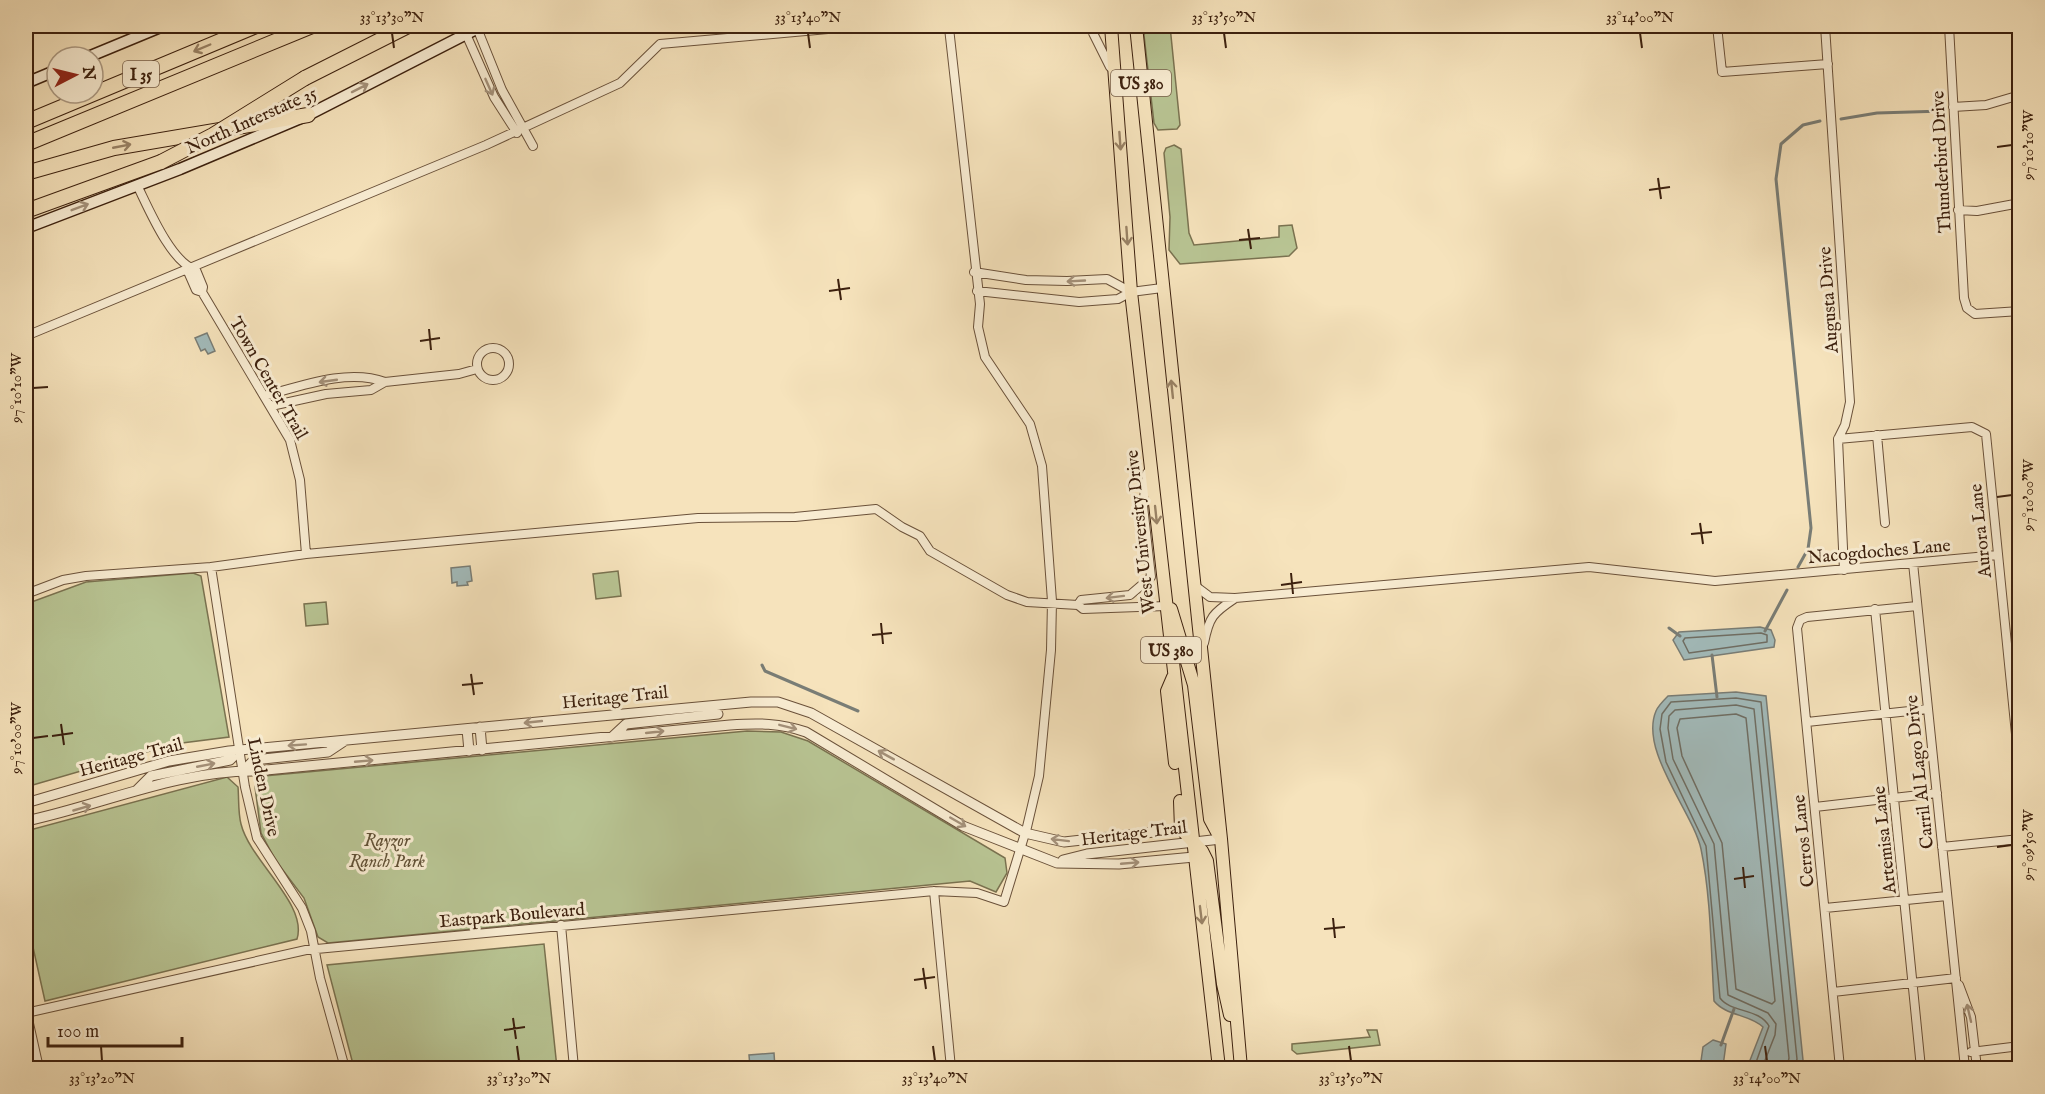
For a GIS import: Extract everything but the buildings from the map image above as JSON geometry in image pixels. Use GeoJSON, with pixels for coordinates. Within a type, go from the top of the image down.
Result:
{"type":"FeatureCollection","features":[{"type":"Feature","properties":{"kind":"highway","name":"I 35"},"geometry":{"type":"LineString","coordinates":[[26,122],[256,26]]}},
{"type":"Feature","properties":{"kind":"highway","name":"I 35"},"geometry":{"type":"LineString","coordinates":[[26,144],[312,26]]}},
{"type":"Feature","properties":{"kind":"highway"},"geometry":{"type":"LineString","coordinates":[[26,212],[161,162],[213,135],[305,78],[408,26]]}},
{"type":"Feature","properties":{"kind":"highway"},"geometry":{"type":"LineString","coordinates":[[26,173],[114,148],[308,115]]}},
{"type":"Feature","properties":{"kind":"main road"},"geometry":{"type":"LineString","coordinates":[[105,50],[163,26]]}},
{"type":"Feature","properties":{"kind":"main road","name":"West University Drive"},"geometry":{"type":"LineString","coordinates":[[1112,26],[1131,292],[1219,1068]]}},
{"type":"Feature","properties":{"kind":"main road","name":"US 380"},"geometry":{"type":"LineString","coordinates":[[1136,26],[1161,288],[1221,838],[1241,1068]]}},
{"type":"Feature","properties":{"kind":"main road","name":"North Interstate 35"},"geometry":{"type":"LineString","coordinates":[[26,228],[308,115],[480,27]]}},
{"type":"Feature","properties":{"kind":"main road"},"geometry":{"type":"LineString","coordinates":[[26,83],[45,75]]}},
{"type":"Feature","properties":{"kind":"main road"},"geometry":{"type":"LineString","coordinates":[[1164,585],[1191,669],[1210,819],[1221,838]]}},
{"type":"Feature","properties":{"kind":"main road"},"geometry":{"type":"LineString","coordinates":[[1174,677],[1167,691],[1181,809],[1181,829],[1207,861],[1223,984],[1229,1012],[1238,1035]]}},
{"type":"Feature","properties":{"kind":"street"},"geometry":{"type":"LineString","coordinates":[[26,336],[336,209],[514,132],[620,83],[660,44],[801,28],[861,26]]}},
{"type":"Feature","properties":{"kind":"street"},"geometry":{"type":"LineString","coordinates":[[889,26],[917,29],[968,26]]}},
{"type":"Feature","properties":{"kind":"street"},"geometry":{"type":"LineString","coordinates":[[1085,26],[1092,31],[1109,60],[1117,102]]}},
{"type":"Feature","properties":{"kind":"street"},"geometry":{"type":"LineString","coordinates":[[1718,26],[1722,72],[1828,64]]}},
{"type":"Feature","properties":{"kind":"street","name":"Augusta Drive"},"geometry":{"type":"LineString","coordinates":[[1825,26],[1850,402],[1845,425],[1838,439],[1844,570]]}},
{"type":"Feature","properties":{"kind":"street","name":"Thunderbird Drive"},"geometry":{"type":"LineString","coordinates":[[1949,26],[1964,298],[1967,308],[1975,314],[2019,311]]}},
{"type":"Feature","properties":{"kind":"street"},"geometry":{"type":"LineString","coordinates":[[480,27],[502,90],[533,146]]}},
{"type":"Feature","properties":{"kind":"street"},"geometry":{"type":"LineString","coordinates":[[949,28],[974,272],[980,304],[978,327],[985,357],[1030,424],[1042,466],[1053,604],[1052,650],[1039,776],[1020,851]]}},
{"type":"Feature","properties":{"kind":"street"},"geometry":{"type":"LineString","coordinates":[[466,34],[494,97],[514,132],[526,136]]}},
{"type":"Feature","properties":{"kind":"street"},"geometry":{"type":"LineString","coordinates":[[1953,107],[1986,105],[2019,95]]}},
{"type":"Feature","properties":{"kind":"street","name":"Town Center Trail"},"geometry":{"type":"LineString","coordinates":[[137,185],[162,234],[190,269],[196,270],[203,287],[202,292],[290,440],[300,480],[306,554]]}},
{"type":"Feature","properties":{"kind":"street"},"geometry":{"type":"LineString","coordinates":[[1958,210],[1977,211],[2019,203]]}},
{"type":"Feature","properties":{"kind":"street"},"geometry":{"type":"LineString","coordinates":[[974,272],[1026,280],[1067,282],[1107,279],[1131,292]]}},
{"type":"Feature","properties":{"kind":"street"},"geometry":{"type":"LineString","coordinates":[[977,291],[1079,302],[1118,299],[1131,292],[1161,288]]}},
{"type":"Feature","properties":{"kind":"street"},"geometry":{"type":"LineString","coordinates":[[501,350],[508,345]]}},
{"type":"Feature","properties":{"kind":"street"},"geometry":{"type":"LineString","coordinates":[[492,348],[501,350],[512,371],[491,380],[482,376],[477,369],[478,359],[483,351],[492,348]]}},
{"type":"Feature","properties":{"kind":"street"},"geometry":{"type":"LineString","coordinates":[[264,396],[326,381],[369,376],[385,381],[459,374],[477,369]]}},
{"type":"Feature","properties":{"kind":"street"},"geometry":{"type":"LineString","coordinates":[[271,406],[326,394],[371,390],[385,381]]}},
{"type":"Feature","properties":{"kind":"street","name":"Aurora Lane"},"geometry":{"type":"LineString","coordinates":[[1838,439],[1972,427],[1986,434],[2019,774]]}},
{"type":"Feature","properties":{"kind":"street"},"geometry":{"type":"LineString","coordinates":[[1877,435],[1885,523]]}},
{"type":"Feature","properties":{"kind":"street"},"geometry":{"type":"LineString","coordinates":[[1078,605],[1081,600],[1130,595],[1151,577],[1143,506],[1149,457]]}},
{"type":"Feature","properties":{"kind":"street"},"geometry":{"type":"LineString","coordinates":[[26,594],[63,580],[86,576],[211,567],[306,554],[698,518],[795,517],[876,509],[920,536],[930,551],[1007,595],[1027,602],[1078,605],[1083,609],[1166,606]]}},
{"type":"Feature","properties":{"kind":"street","name":"Nacogdoches Lane"},"geometry":{"type":"LineString","coordinates":[[1193,585],[1210,597],[1235,598],[1589,567],[1715,581],[1998,555]]}},
{"type":"Feature","properties":{"kind":"street","name":"Carril Al Lago Drive"},"geometry":{"type":"LineString","coordinates":[[1913,563],[1965,1068]]}},
{"type":"Feature","properties":{"kind":"street","name":"Linden Drive"},"geometry":{"type":"LineString","coordinates":[[211,567],[243,771],[257,838],[266,855],[297,896],[315,949],[345,1068]]}},
{"type":"Feature","properties":{"kind":"street"},"geometry":{"type":"LineString","coordinates":[[1202,659],[1208,620],[1218,609],[1235,598]]}},
{"type":"Feature","properties":{"kind":"street"},"geometry":{"type":"LineString","coordinates":[[1875,609],[1917,606]]}},
{"type":"Feature","properties":{"kind":"street","name":"Cerros Lane"},"geometry":{"type":"LineString","coordinates":[[1840,1068],[1797,628],[1800,620],[1807,617],[1875,609]]}},
{"type":"Feature","properties":{"kind":"street","name":"Artemisa Lane"},"geometry":{"type":"LineString","coordinates":[[1875,609],[1921,1068]]}},
{"type":"Feature","properties":{"kind":"street","name":"Heritage Trail"},"geometry":{"type":"LineString","coordinates":[[26,803],[169,761],[240,750],[717,703],[778,702],[812,712],[1025,832],[1064,842],[1181,829]]}},
{"type":"Feature","properties":{"kind":"street"},"geometry":{"type":"LineString","coordinates":[[1807,722],[1928,709]]}},
{"type":"Feature","properties":{"kind":"street"},"geometry":{"type":"LineString","coordinates":[[612,737],[626,724],[718,714]]}},
{"type":"Feature","properties":{"kind":"street","name":"Heritage Trail"},"geometry":{"type":"LineString","coordinates":[[26,821],[194,776],[482,750],[730,724],[787,725],[806,732],[963,826],[1020,851],[1051,861],[1119,864],[1194,856]]}},
{"type":"Feature","properties":{"kind":"street"},"geometry":{"type":"LineString","coordinates":[[480,727],[482,750]]}},
{"type":"Feature","properties":{"kind":"street"},"geometry":{"type":"LineString","coordinates":[[467,729],[469,751]]}},
{"type":"Feature","properties":{"kind":"street"},"geometry":{"type":"LineString","coordinates":[[243,771],[254,760],[328,753],[344,741]]}},
{"type":"Feature","properties":{"kind":"street"},"geometry":{"type":"LineString","coordinates":[[135,793],[151,776],[231,760],[240,750]]}},
{"type":"Feature","properties":{"kind":"street"},"geometry":{"type":"LineString","coordinates":[[1815,807],[1937,792]]}},
{"type":"Feature","properties":{"kind":"street","name":"Heritage Trail"},"geometry":{"type":"LineString","coordinates":[[1051,861],[1087,854],[1221,838]]}},
{"type":"Feature","properties":{"kind":"street"},"geometry":{"type":"LineString","coordinates":[[1942,847],[2019,839]]}},
{"type":"Feature","properties":{"kind":"street","name":"Eastpark Boulevard"},"geometry":{"type":"LineString","coordinates":[[26,1011],[315,949],[934,891],[968,892],[1004,902],[1020,851]]}},
{"type":"Feature","properties":{"kind":"street"},"geometry":{"type":"LineString","coordinates":[[934,891],[951,1068]]}},
{"type":"Feature","properties":{"kind":"street"},"geometry":{"type":"LineString","coordinates":[[1825,908],[1947,896]]}},
{"type":"Feature","properties":{"kind":"street"},"geometry":{"type":"LineString","coordinates":[[561,925],[574,1068]]}},
{"type":"Feature","properties":{"kind":"street"},"geometry":{"type":"LineString","coordinates":[[1833,992],[1956,978]]}},
{"type":"Feature","properties":{"kind":"street","name":"Carril Al Lago Drive"},"geometry":{"type":"LineString","coordinates":[[1956,978],[1971,1017],[1977,1068]]}},
{"type":"Feature","properties":{"kind":"street"},"geometry":{"type":"LineString","coordinates":[[26,1011],[39,1068]]}},
{"type":"Feature","properties":{"kind":"street"},"geometry":{"type":"LineString","coordinates":[[1964,1052],[2019,1046]]}},
{"type":"Feature","properties":{"kind":"green space"},"geometry":{"type":"Polygon","coordinates":[[[1148,26],[1170,26],[1180,125],[1177,129],[1158,130],[1154,123],[1144,35],[1148,26]]]}},
{"type":"Feature","properties":{"kind":"green space"},"geometry":{"type":"Polygon","coordinates":[[[1174,145],[1181,149],[1189,233],[1194,245],[1279,237],[1279,226],[1292,225],[1297,248],[1289,256],[1180,264],[1169,250],[1170,217],[1164,153],[1166,148],[1174,145]]]}},
{"type":"Feature","properties":{"kind":"green space"},"geometry":{"type":"Polygon","coordinates":[[[618,571],[621,596],[596,599],[593,574],[618,571]]]}},
{"type":"Feature","properties":{"kind":"green space"},"geometry":{"type":"Polygon","coordinates":[[[193,573],[201,576],[229,737],[174,744],[26,787],[26,604],[86,582],[193,573]]]}},
{"type":"Feature","properties":{"kind":"green space"},"geometry":{"type":"Polygon","coordinates":[[[326,602],[328,624],[306,626],[304,604],[326,602]]]}},
{"type":"Feature","properties":{"kind":"green space","name":"Rayzor Ranch Park"},"geometry":{"type":"Polygon","coordinates":[[[747,731],[781,732],[808,741],[1005,858],[1007,873],[996,892],[970,881],[328,943],[318,937],[304,898],[276,861],[261,833],[255,787],[257,781],[264,776],[747,731]]]}},
{"type":"Feature","properties":{"kind":"green space"},"geometry":{"type":"Polygon","coordinates":[[[227,777],[238,787],[240,820],[246,838],[294,911],[298,926],[297,939],[45,1001],[26,916],[26,831],[227,777]]]}},
{"type":"Feature","properties":{"kind":"green space"},"geometry":{"type":"Polygon","coordinates":[[[544,944],[557,1068],[354,1068],[327,965],[544,944]]]}},
{"type":"Feature","properties":{"kind":"green space"},"geometry":{"type":"Polygon","coordinates":[[[1367,1030],[1377,1030],[1380,1045],[1297,1054],[1292,1050],[1292,1044],[1370,1037],[1367,1030]]]}},
{"type":"Feature","properties":{"kind":"water"},"geometry":{"type":"Polygon","coordinates":[[[207,333],[215,351],[208,354],[205,349],[201,351],[195,338],[207,333]]]}},
{"type":"Feature","properties":{"kind":"water"},"geometry":{"type":"Polygon","coordinates":[[[470,566],[472,581],[467,582],[468,585],[457,586],[457,582],[452,583],[451,568],[470,566]]]}},
{"type":"Feature","properties":{"kind":"water"},"geometry":{"type":"Polygon","coordinates":[[[1760,627],[1771,630],[1775,640],[1774,647],[1684,660],[1673,640],[1679,632],[1760,627]]]}},
{"type":"Feature","properties":{"kind":"water"},"geometry":{"type":"Polygon","coordinates":[[[1736,692],[1766,696],[1803,1060],[1800,1068],[1747,1068],[1763,1027],[1725,1010],[1714,1001],[1709,905],[1701,849],[1688,817],[1669,781],[1655,744],[1653,727],[1656,711],[1668,696],[1736,692]]]}},
{"type":"Feature","properties":{"kind":"water"},"geometry":{"type":"Polygon","coordinates":[[[1713,1040],[1726,1044],[1723,1066],[1721,1068],[1700,1068],[1703,1047],[1713,1040]]]}},
{"type":"Feature","properties":{"kind":"water"},"geometry":{"type":"Polygon","coordinates":[[[774,1053],[775,1068],[750,1067],[749,1055],[774,1053]]]}},
{"type":"Feature","properties":{"kind":"waterway"},"geometry":{"type":"LineString","coordinates":[[1841,119],[1877,113],[1944,111]]}},
{"type":"Feature","properties":{"kind":"waterway"},"geometry":{"type":"LineString","coordinates":[[1798,567],[1808,549],[1811,528],[1776,179],[1781,144],[1803,125],[1820,121]]}},
{"type":"Feature","properties":{"kind":"waterway"},"geometry":{"type":"LineString","coordinates":[[1765,631],[1787,590]]}},
{"type":"Feature","properties":{"kind":"waterway"},"geometry":{"type":"LineString","coordinates":[[1669,628],[1680,636]]}},
{"type":"Feature","properties":{"kind":"waterway"},"geometry":{"type":"LineString","coordinates":[[1712,655],[1717,697]]}},
{"type":"Feature","properties":{"kind":"waterway"},"geometry":{"type":"LineString","coordinates":[[762,665],[765,671],[858,711]]}},
{"type":"Feature","properties":{"kind":"waterway"},"geometry":{"type":"LineString","coordinates":[[1721,1045],[1734,1009]]}}]}
